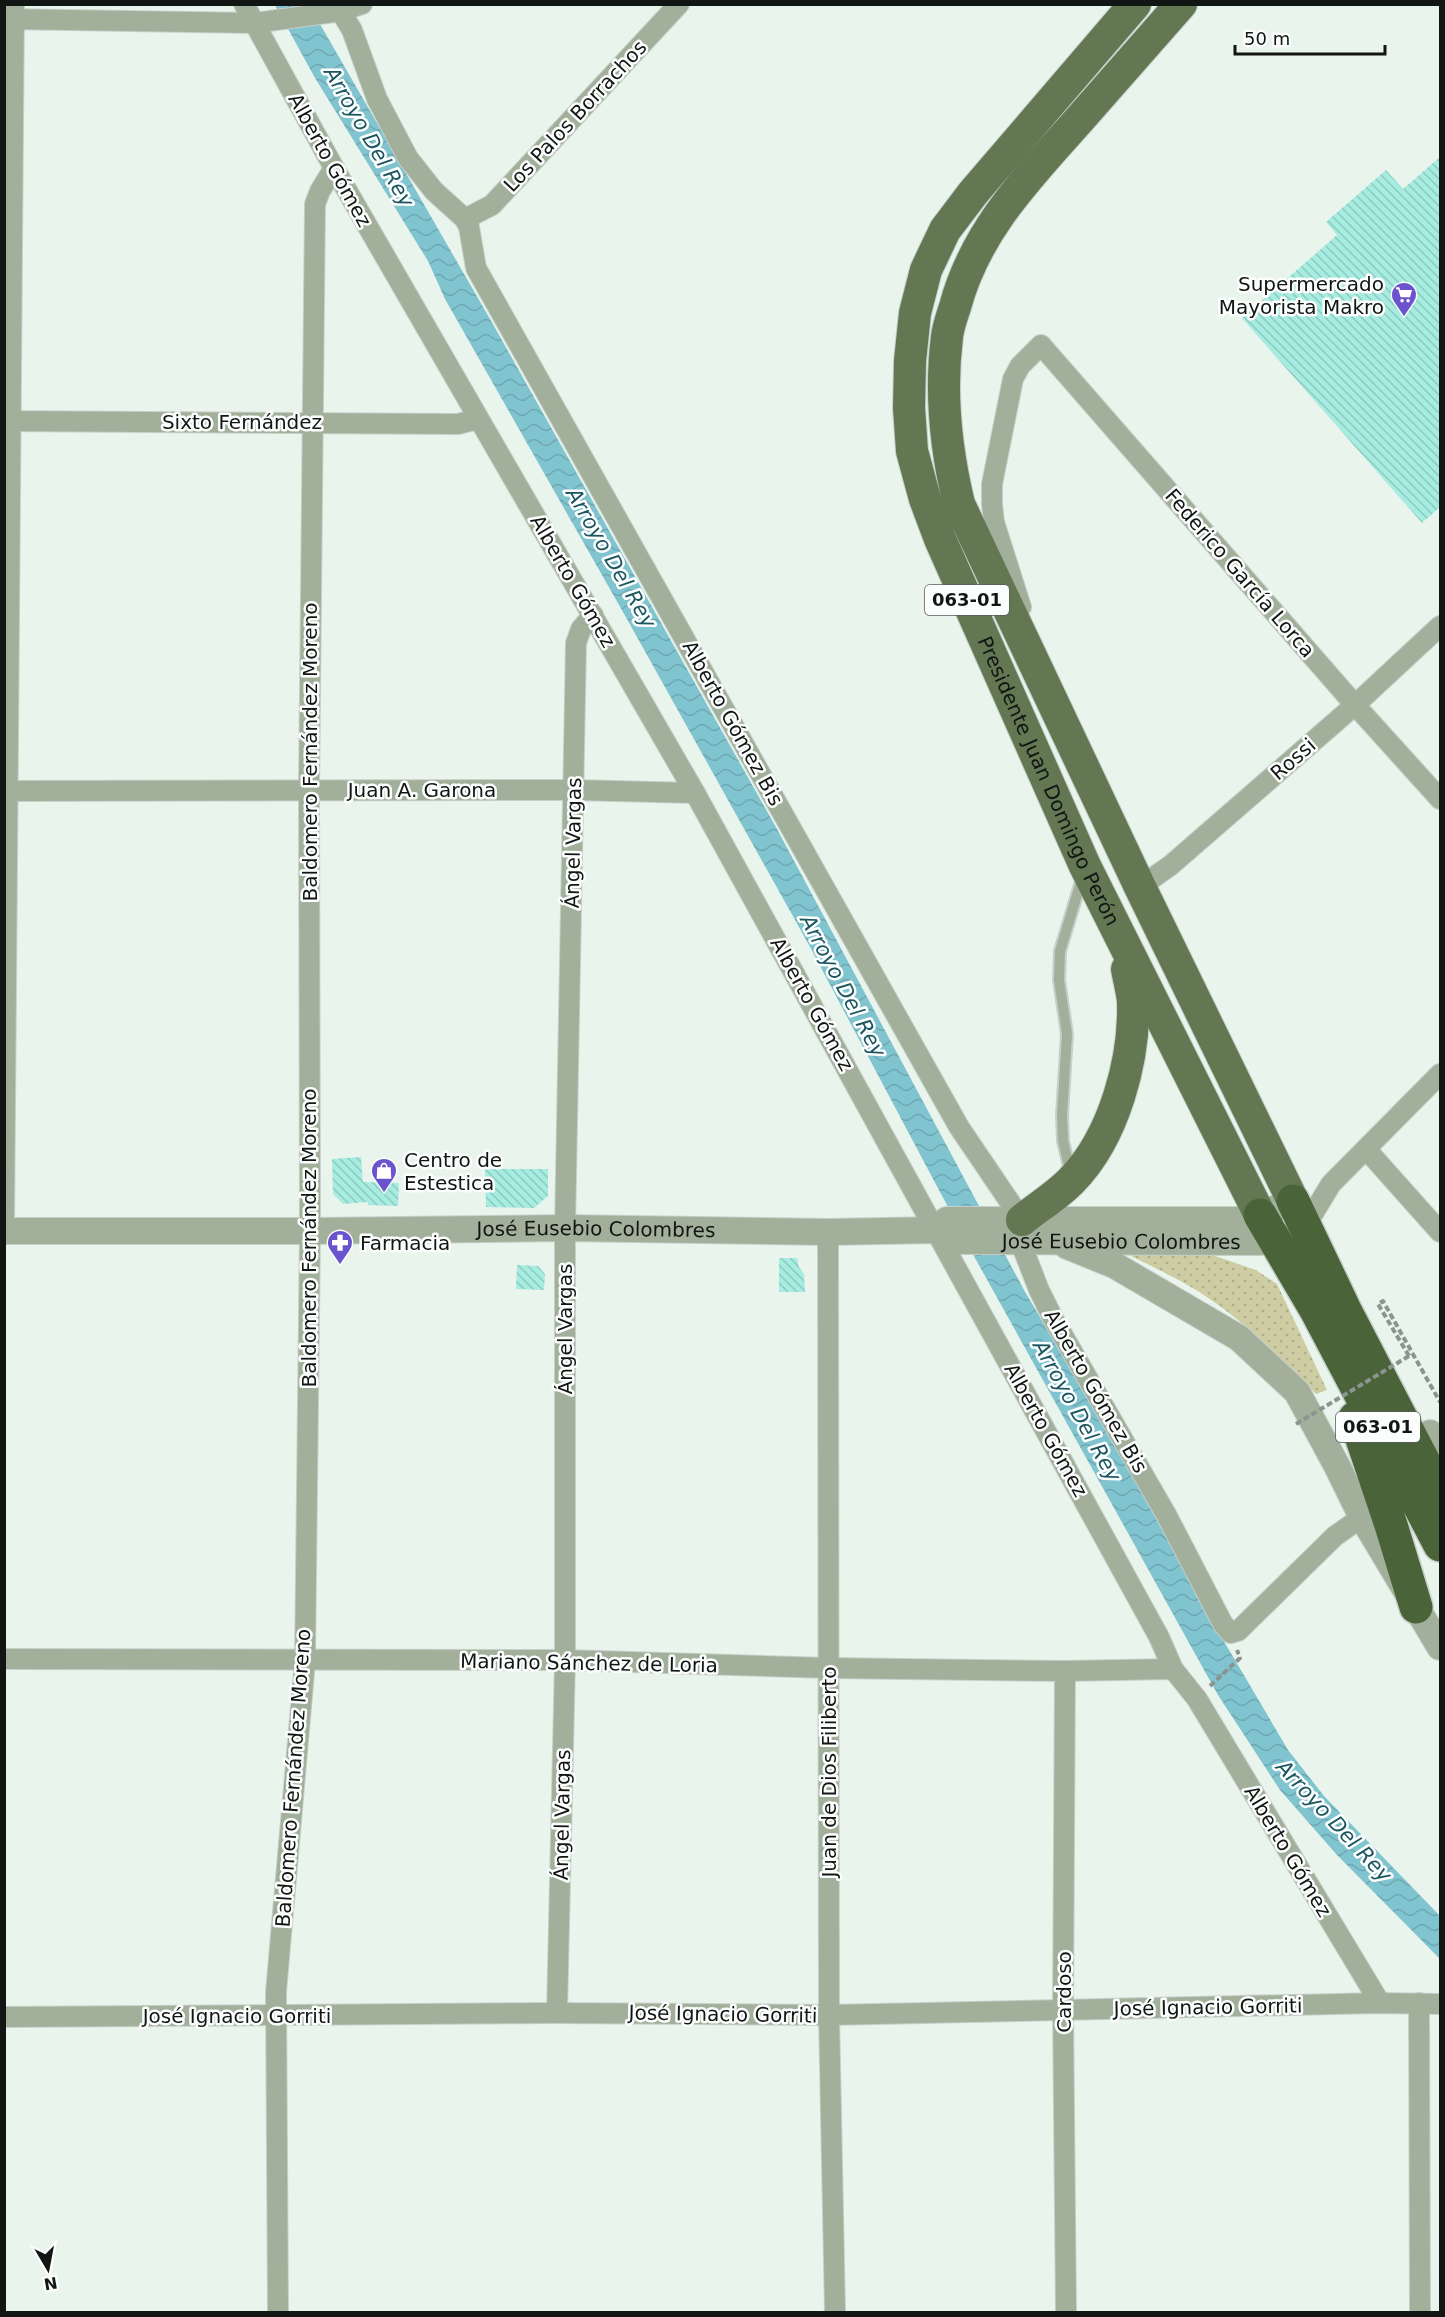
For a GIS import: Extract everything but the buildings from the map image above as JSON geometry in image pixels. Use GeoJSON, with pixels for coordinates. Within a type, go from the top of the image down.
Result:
{"type":"FeatureCollection","features":[{"type":"Feature","properties":{"kind":"highway","name":"063-01"},"geometry":{"type":"LineString","coordinates":[[1284,1221],[1330,1310],[1440,1545]]}},
{"type":"Feature","properties":{"kind":"highway","name":"063-01"},"geometry":{"type":"LineString","coordinates":[[1330,1310],[1440,1492]]}},
{"type":"Feature","properties":{"kind":"highway"},"geometry":{"type":"LineString","coordinates":[[1330,1310],[1379,1342],[1438,1428]]}},
{"type":"Feature","properties":{"kind":"highway"},"geometry":{"type":"LineString","coordinates":[[1330,1310],[1416,1607]]}},
{"type":"Feature","properties":{"kind":"main road","name":"Presidente Juan Domingo Perón"},"geometry":{"type":"LineString","coordinates":[[1181,4],[1000,211],[976,250],[958,295],[947,336],[945,390],[947,431],[951,471],[959,504],[1140,887],[1284,1221]]}},
{"type":"Feature","properties":{"kind":"main road","name":"Presidente Juan Domingo Perón"},"geometry":{"type":"LineString","coordinates":[[1125,8],[945,230],[926,270],[915,313],[910,361],[909,408],[912,452],[925,499],[940,539],[1122,942],[1284,1221]]}},
{"type":"Feature","properties":{"kind":"main road"},"geometry":{"type":"LineString","coordinates":[[1011,1230],[1072,1180],[1102,1142],[1118,1100],[1129,1051],[1133,999],[1122,942]]}},
{"type":"Feature","properties":{"kind":"street","name":"Alberto Gómez"},"geometry":{"type":"LineString","coordinates":[[244,4],[334,168],[478,419],[948,1230],[1159,1637],[1173,1669],[1197,1699],[1380,2003]]}},
{"type":"Feature","properties":{"kind":"street"},"geometry":{"type":"LineString","coordinates":[[4,1230],[11,14],[254,22],[362,4]]}},
{"type":"Feature","properties":{"kind":"street","name":"Los Palos Borrachos"},"geometry":{"type":"LineString","coordinates":[[465,219],[492,205],[679,4]]}},
{"type":"Feature","properties":{"kind":"street"},"geometry":{"type":"LineString","coordinates":[[339,8],[352,30],[377,99],[408,158],[434,191],[465,219]]}},
{"type":"Feature","properties":{"kind":"street","name":"Baldomero Fernández Moreno"},"geometry":{"type":"LineString","coordinates":[[278,2313],[276,1992],[305,1661],[310,1231],[309,790],[315,204],[334,168]]}},
{"type":"Feature","properties":{"kind":"street","name":"Alberto Gómez Bis"},"geometry":{"type":"LineString","coordinates":[[465,219],[469,226],[476,268],[959,1126],[1054,1320],[1167,1516],[1223,1624],[1231,1633],[1238,1631],[1335,1536],[1362,1517]]}},
{"type":"Feature","properties":{"kind":"street","name":"Federico García Lorca"},"geometry":{"type":"LineString","coordinates":[[1048,692],[994,522],[992,504],[992,484],[1013,379],[1020,366],[1041,345],[1440,799]]}},
{"type":"Feature","properties":{"kind":"street","name":"Sixto Fernández"},"geometry":{"type":"LineString","coordinates":[[8,421],[458,423],[478,419]]}},
{"type":"Feature","properties":{"kind":"street","name":"Ángel Vargas"},"geometry":{"type":"LineString","coordinates":[[557,2013],[565,1660],[566,1228],[576,643],[581,629],[593,615]]}},
{"type":"Feature","properties":{"kind":"street","name":"Rossi"},"geometry":{"type":"LineString","coordinates":[[1140,887],[1171,865],[1355,705],[1440,626]]}},
{"type":"Feature","properties":{"kind":"street","name":"Juan A. Garona"},"geometry":{"type":"LineString","coordinates":[[7,791],[574,790],[694,793]]}},
{"type":"Feature","properties":{"kind":"street"},"geometry":{"type":"LineString","coordinates":[[1284,1221],[1331,1184],[1440,1074]]}},
{"type":"Feature","properties":{"kind":"street"},"geometry":{"type":"LineString","coordinates":[[1366,1149],[1440,1232]]}},
{"type":"Feature","properties":{"kind":"street"},"geometry":{"type":"LineString","coordinates":[[1284,1221],[1331,1184]]}},
{"type":"Feature","properties":{"kind":"street","name":"José Eusebio Colombres"},"geometry":{"type":"LineString","coordinates":[[4,1230],[310,1231],[566,1228],[828,1232],[1011,1230],[1241,1220],[1284,1221]]}},
{"type":"Feature","properties":{"kind":"street","name":"José Eusebio Colombres"},"geometry":{"type":"LineString","coordinates":[[1011,1230],[1056,1242],[1284,1221]]}},
{"type":"Feature","properties":{"kind":"street","name":"Juan de Dios Filiberto"},"geometry":{"type":"LineString","coordinates":[[828,1232],[829,2015],[835,2313]]}},
{"type":"Feature","properties":{"kind":"street"},"geometry":{"type":"LineString","coordinates":[[1056,1242],[1114,1265],[1239,1338],[1297,1392],[1304,1401],[1362,1517],[1440,1647]]}},
{"type":"Feature","properties":{"kind":"street","name":"Mariano Sánchez de Loria"},"geometry":{"type":"LineString","coordinates":[[4,1659],[565,1660],[828,1668],[1065,1671],[1173,1669]]}},
{"type":"Feature","properties":{"kind":"street","name":"Cardoso"},"geometry":{"type":"LineString","coordinates":[[1065,1671],[1066,2313]]}},
{"type":"Feature","properties":{"kind":"street","name":"José Ignacio Gorriti"},"geometry":{"type":"LineString","coordinates":[[4,2017],[557,2013],[829,2015],[1380,2003],[1440,2004]]}},
{"type":"Feature","properties":{"kind":"street"},"geometry":{"type":"LineString","coordinates":[[1419,2003],[1420,2313]]}},
{"type":"Feature","properties":{"kind":"lane"},"geometry":{"type":"LineString","coordinates":[[1072,1180],[1063,1141],[1062,1115],[1067,1034],[1059,980],[1060,951],[1086,866]]}},
{"type":"Feature","properties":{"kind":"path"},"geometry":{"type":"LineString","coordinates":[[1296,1424],[1409,1356],[1378,1304],[1383,1301],[1415,1355],[1438,1428]]}},
{"type":"Feature","properties":{"kind":"path"},"geometry":{"type":"LineString","coordinates":[[1209,1686],[1240,1658]]}},
{"type":"Feature","properties":{"kind":"green space"},"geometry":{"type":"Polygon","coordinates":[[[1121,1251],[1212,1255],[1256,1270],[1277,1284],[1327,1390],[1316,1394],[1259,1338],[1198,1291],[1121,1251]]]}},
{"type":"Feature","properties":{"kind":"water","name":"Arroyo Del Rey"},"geometry":{"type":"Polygon","coordinates":[[[275,5],[309,5],[490,319],[777,829],[1024,1290],[1121,1454],[1222,1638],[1288,1750],[1324,1796],[1440,1916],[1440,1959],[1337,1855],[1280,1790],[1218,1695],[975,1258],[809,945],[445,299],[428,261],[315,78],[275,5]]]}},
{"type":"Feature","properties":{"kind":"place","name":"Supermercado Mayorista Makro"},"geometry":{"type":"Point","coordinates":[1404,318]}},
{"type":"Feature","properties":{"kind":"place","name":"Centro de Estestica"},"geometry":{"type":"Point","coordinates":[384,1194]}},
{"type":"Feature","properties":{"kind":"place","name":"Farmacia"},"geometry":{"type":"Point","coordinates":[340,1266]}}]}
